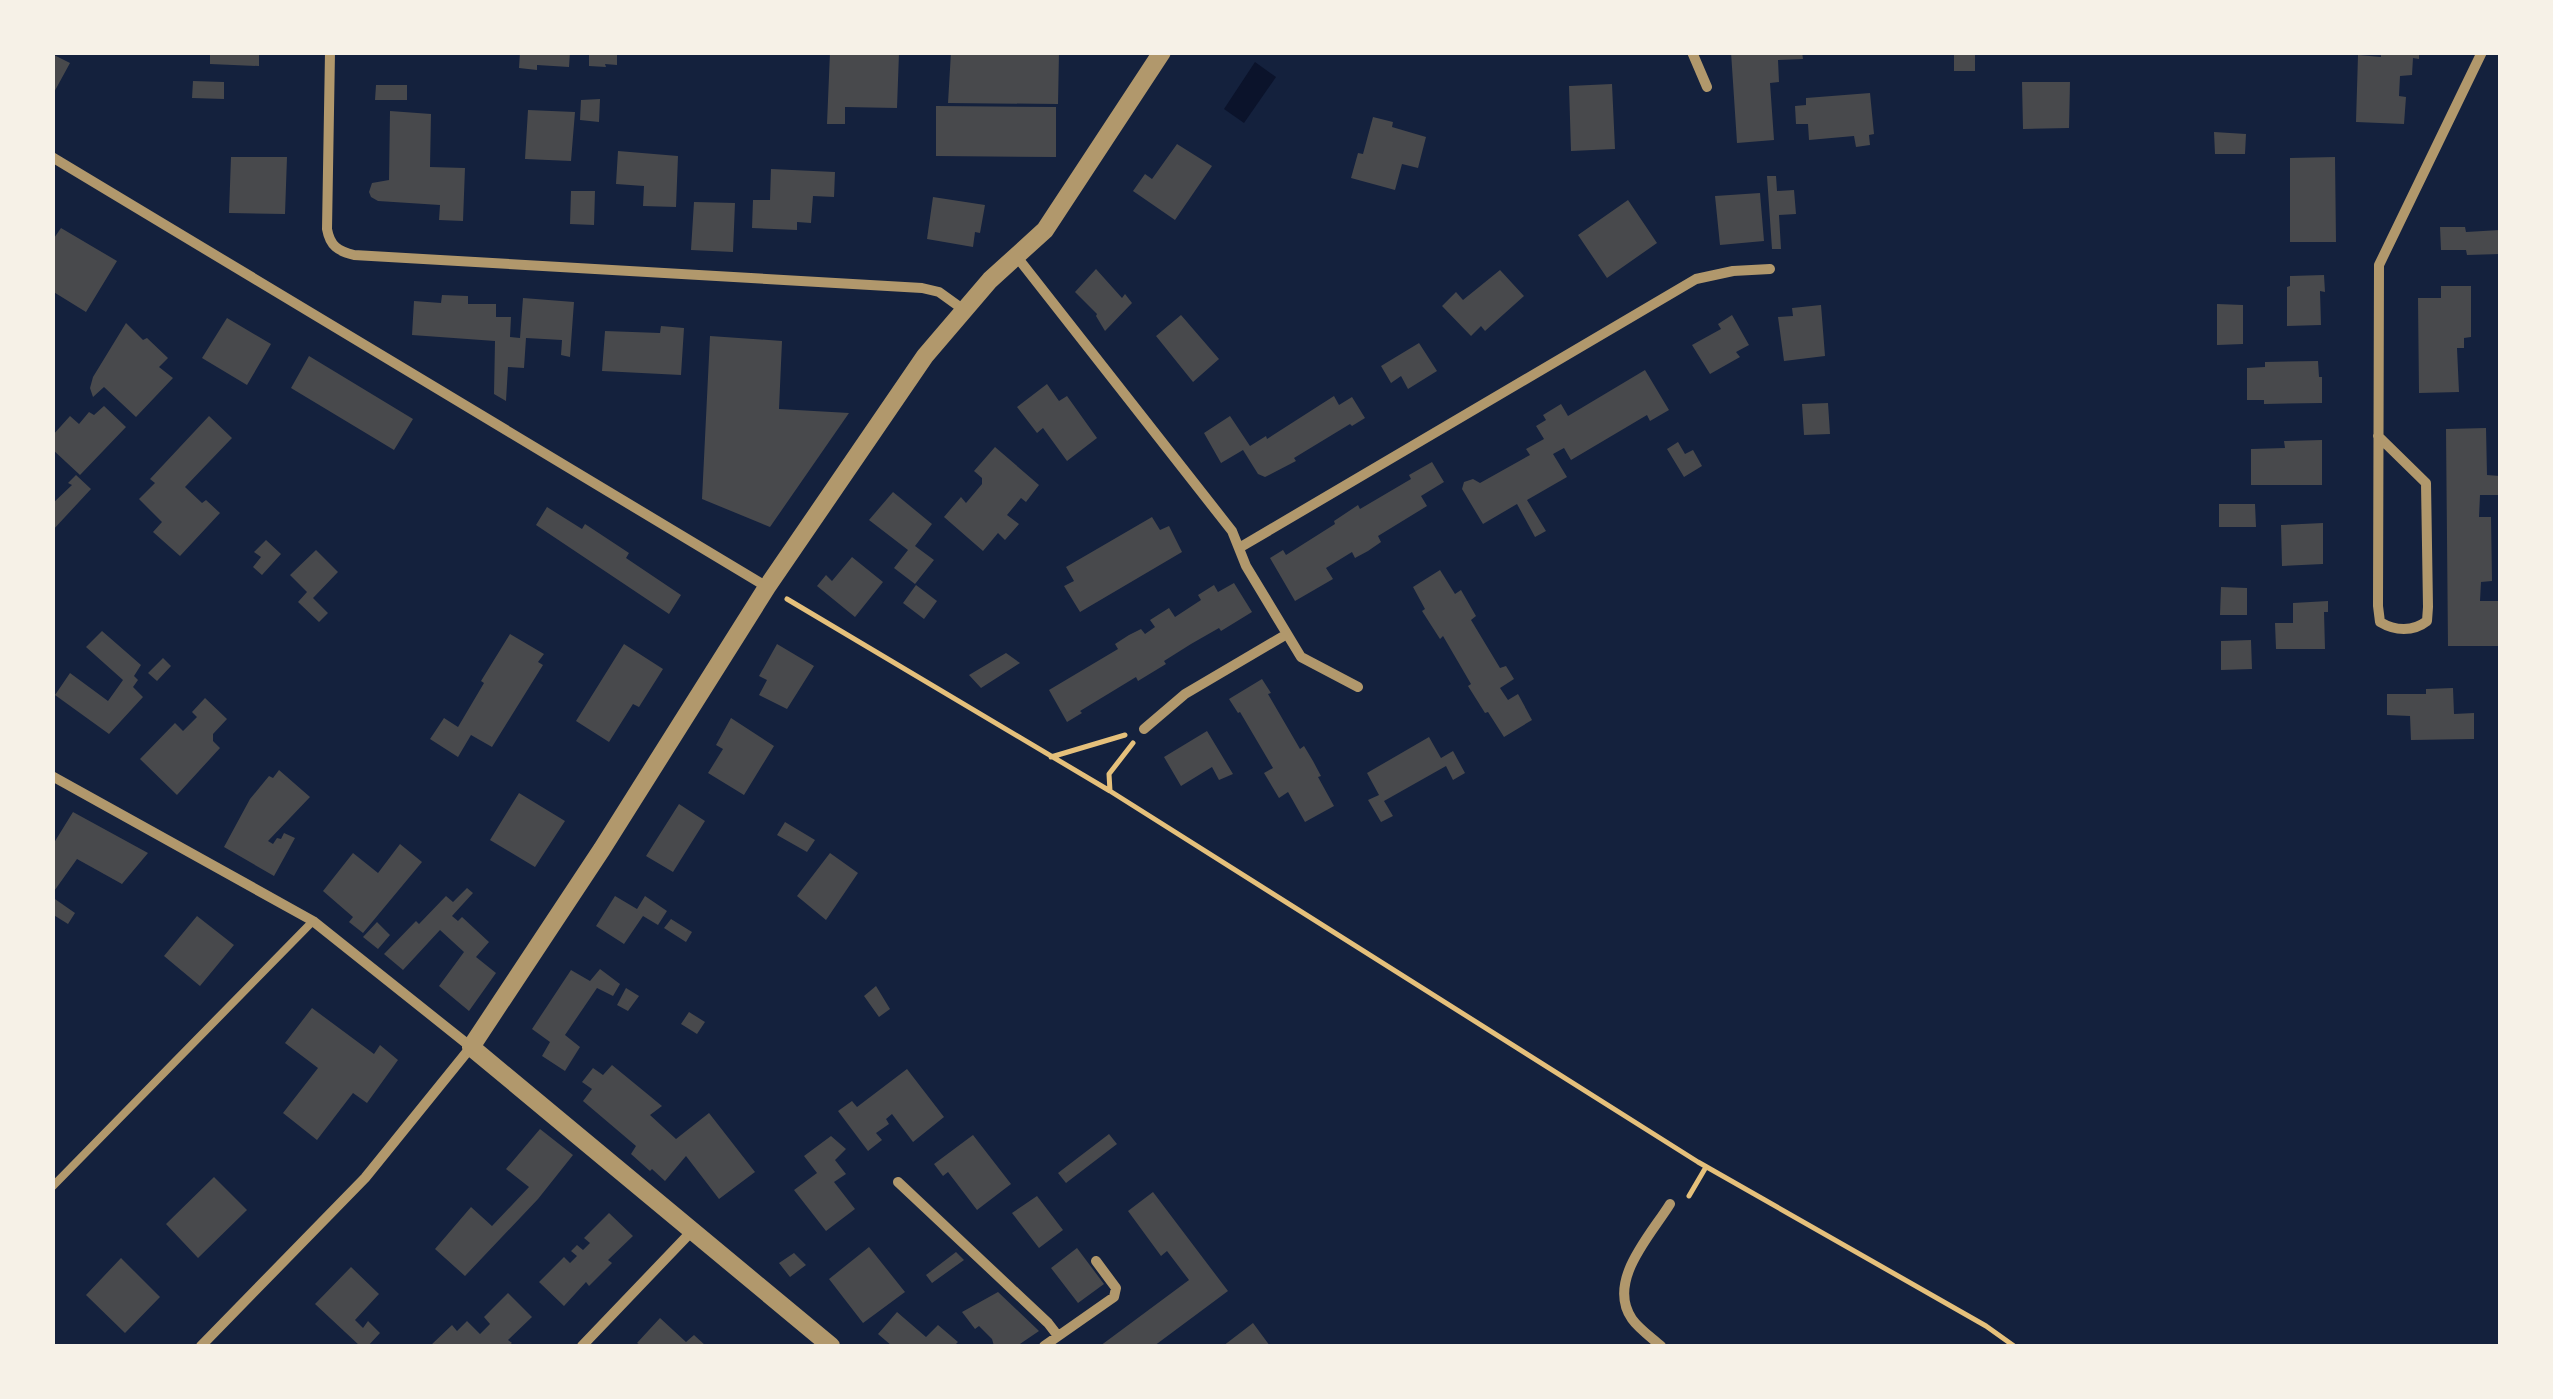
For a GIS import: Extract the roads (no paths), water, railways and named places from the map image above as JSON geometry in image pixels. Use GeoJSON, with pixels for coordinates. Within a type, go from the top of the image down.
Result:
{"type":"FeatureCollection","features":[{"type":"Feature","properties":{"kind":"street"},"geometry":{"type":"LineString","coordinates":[[330,52],[327,229],[330,242],[340,251],[354,255],[922,288],[939,292],[964,310]]}},
{"type":"Feature","properties":{"kind":"street"},"geometry":{"type":"LineString","coordinates":[[202,1346],[365,1178],[471,1047],[602,849],[767,587],[926,356],[990,280],[1045,230],[1162,52]]}},
{"type":"Feature","properties":{"kind":"street"},"geometry":{"type":"LineString","coordinates":[[1692,52],[1707,86]]}},
{"type":"Feature","properties":{"kind":"street"},"geometry":{"type":"LineString","coordinates":[[2378,436],[2426,483],[2428,608],[2427,620],[2418,628],[2391,628],[2380,622],[2378,436],[2380,265],[2482,52]]}},
{"type":"Feature","properties":{"kind":"street"},"geometry":{"type":"LineString","coordinates":[[52,156],[767,587]]}},
{"type":"Feature","properties":{"kind":"street"},"geometry":{"type":"LineString","coordinates":[[1017,256],[1232,531],[1246,566],[1301,656],[1358,686]]}},
{"type":"Feature","properties":{"kind":"street"},"geometry":{"type":"LineString","coordinates":[[1239,548],[1696,279],[1770,269]]}},
{"type":"Feature","properties":{"kind":"street"},"geometry":{"type":"LineString","coordinates":[[1144,730],[1185,694],[1287,634]]}},
{"type":"Feature","properties":{"kind":"street"},"geometry":{"type":"LineString","coordinates":[[52,776],[314,921],[831,1346]]}},
{"type":"Feature","properties":{"kind":"street"},"geometry":{"type":"LineString","coordinates":[[898,1182],[1058,1336]]}},
{"type":"Feature","properties":{"kind":"street"},"geometry":{"type":"LineString","coordinates":[[1661,1346],[1632,1318],[1625,1302],[1624,1283],[1631,1265],[1670,1204]]}},
{"type":"Feature","properties":{"kind":"street"},"geometry":{"type":"LineString","coordinates":[[582,1346],[693,1230]]}},
{"type":"Feature","properties":{"kind":"street"},"geometry":{"type":"LineString","coordinates":[[1044,1346],[1114,1297],[1116,1288],[1096,1260]]}},
{"type":"Feature","properties":{"kind":"lane"},"geometry":{"type":"LineString","coordinates":[[52,1186],[314,921]]}},
{"type":"Feature","properties":{"kind":"water"},"geometry":{"type":"Polygon","coordinates":[[[1255,62],[1276,77],[1244,123],[1224,109],[1255,62]]]}}]}
